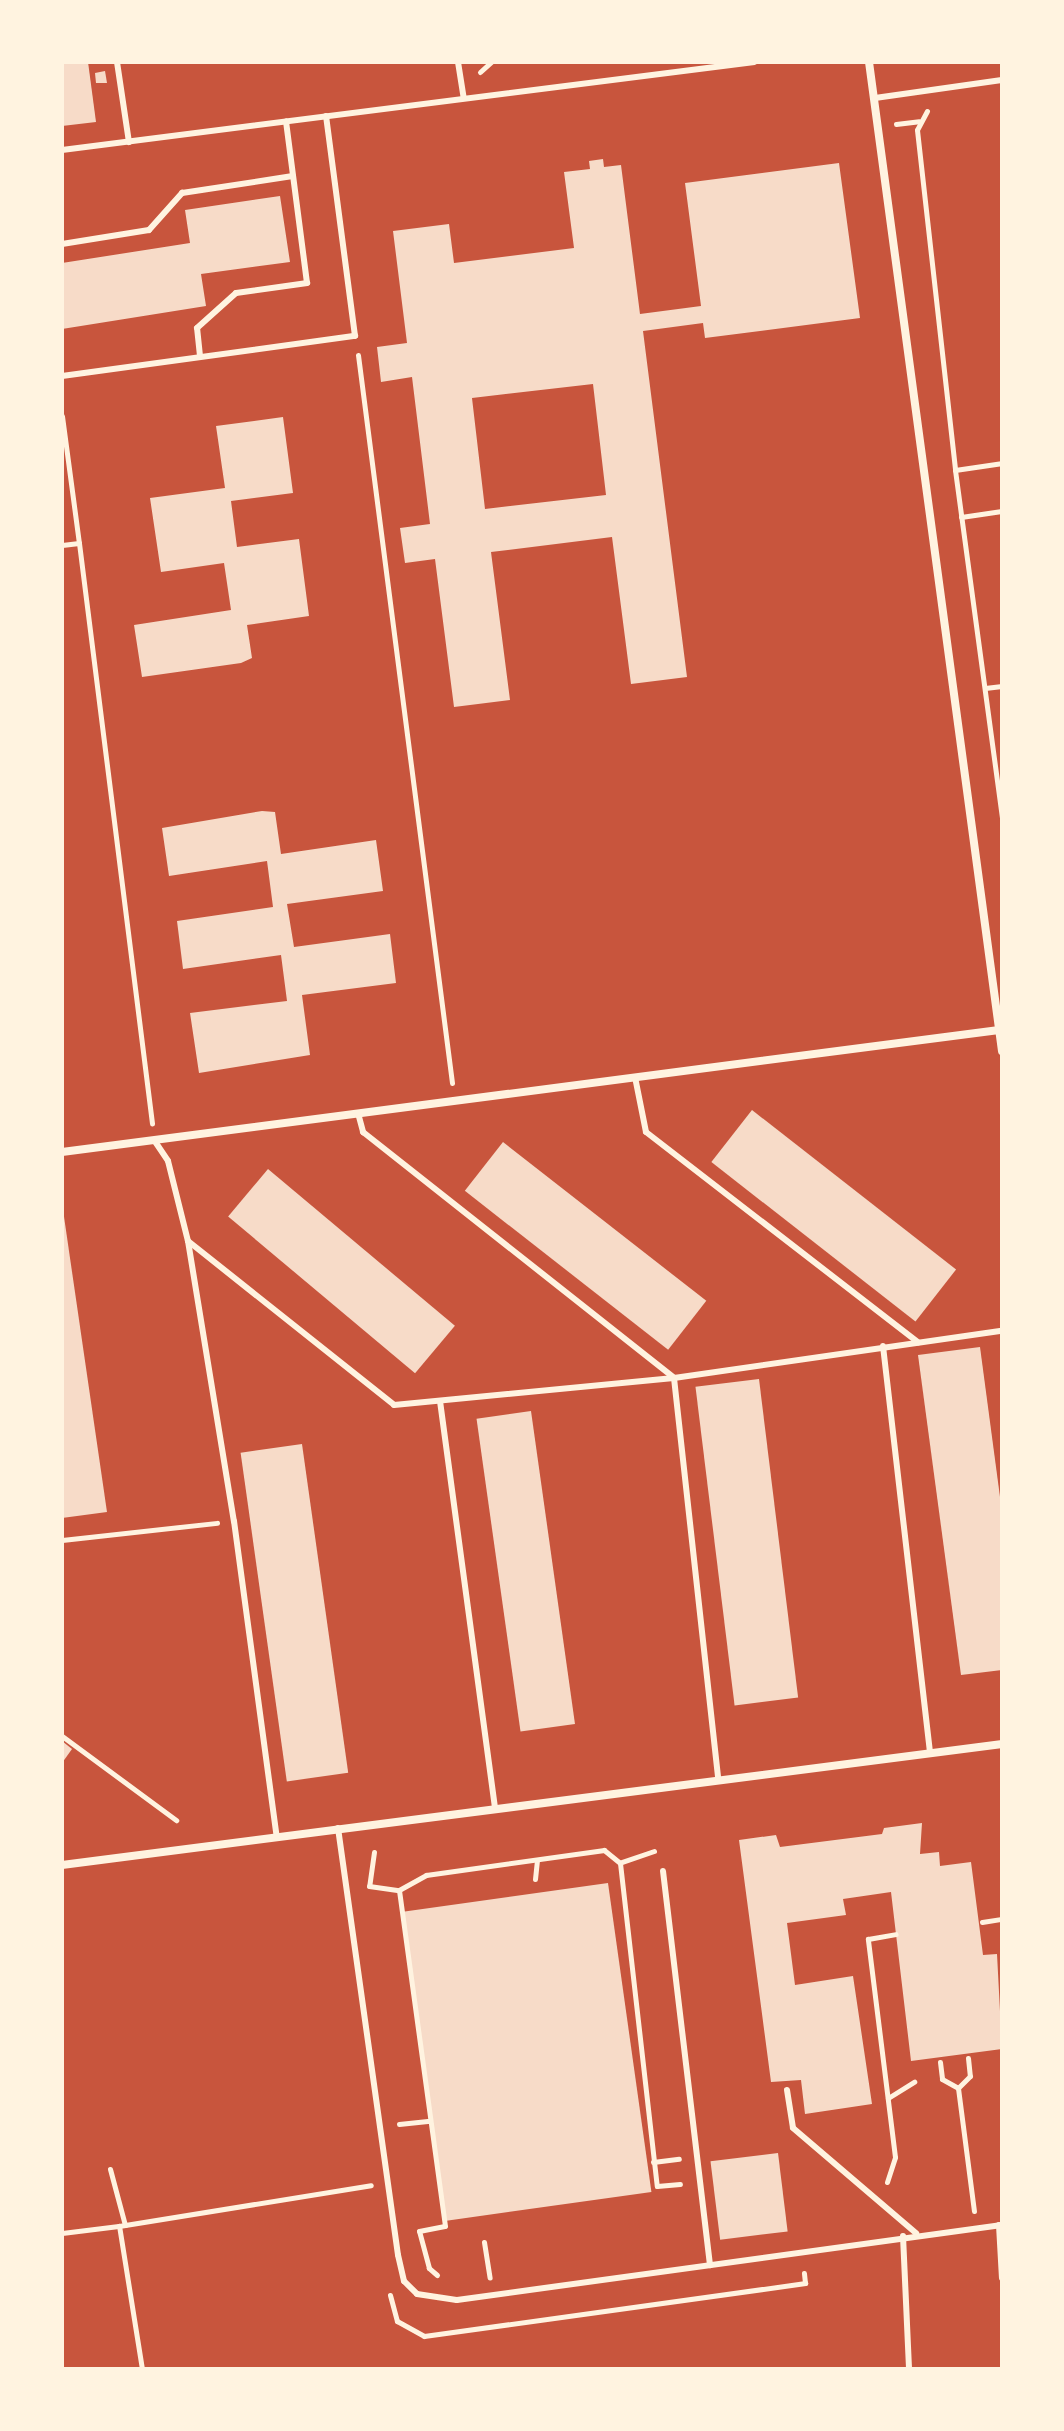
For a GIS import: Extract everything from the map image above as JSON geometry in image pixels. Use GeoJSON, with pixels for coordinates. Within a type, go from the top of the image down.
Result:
{"type":"FeatureCollection","features":[{"type":"Feature","properties":{"kind":"street"},"geometry":{"type":"LineString","coordinates":[[869,62],[1002,1051]]}},
{"type":"Feature","properties":{"kind":"street"},"geometry":{"type":"LineString","coordinates":[[62,1152],[999,1030]]}},
{"type":"Feature","properties":{"kind":"street"},"geometry":{"type":"LineString","coordinates":[[62,1865],[930,1750],[1002,1744]]}},
{"type":"Feature","properties":{"kind":"lane"},"geometry":{"type":"LineString","coordinates":[[117,62],[129,142]]}},
{"type":"Feature","properties":{"kind":"lane"},"geometry":{"type":"LineString","coordinates":[[458,62],[464,98]]}},
{"type":"Feature","properties":{"kind":"lane"},"geometry":{"type":"LineString","coordinates":[[62,150],[754,62]]}},
{"type":"Feature","properties":{"kind":"lane"},"geometry":{"type":"LineString","coordinates":[[875,98],[1002,80]]}},
{"type":"Feature","properties":{"kind":"lane"},"geometry":{"type":"LineString","coordinates":[[62,376],[355,336],[326,116]]}},
{"type":"Feature","properties":{"kind":"lane"},"geometry":{"type":"LineString","coordinates":[[200,356],[197,328],[236,293],[307,283],[286,121]]}},
{"type":"Feature","properties":{"kind":"lane"},"geometry":{"type":"LineString","coordinates":[[62,244],[149,230],[182,193],[293,176]]}},
{"type":"Feature","properties":{"kind":"lane"},"geometry":{"type":"LineString","coordinates":[[635,1077],[646,1132],[918,1342]]}},
{"type":"Feature","properties":{"kind":"lane"},"geometry":{"type":"LineString","coordinates":[[358,1113],[363,1132],[674,1378],[718,1779]]}},
{"type":"Feature","properties":{"kind":"lane"},"geometry":{"type":"LineString","coordinates":[[154,1140],[168,1161],[188,1241],[234,1521],[277,1837]]}},
{"type":"Feature","properties":{"kind":"lane"},"geometry":{"type":"LineString","coordinates":[[188,1241],[394,1405],[674,1378],[1002,1331]]}},
{"type":"Feature","properties":{"kind":"lane"},"geometry":{"type":"LineString","coordinates":[[883,1346],[930,1750]]}},
{"type":"Feature","properties":{"kind":"lane"},"geometry":{"type":"LineString","coordinates":[[440,1401],[495,1807]]}},
{"type":"Feature","properties":{"kind":"lane"},"geometry":{"type":"LineString","coordinates":[[338,1828],[404,2281],[417,2294],[457,2300],[801,2255],[916,2234],[1000,2225],[1002,2278]]}},
{"type":"Feature","properties":{"kind":"lane"},"geometry":{"type":"LineString","coordinates":[[663,1871],[710,2265]]}},
{"type":"Feature","properties":{"kind":"lane"},"geometry":{"type":"LineString","coordinates":[[787,2090],[793,2128],[916,2234]]}},
{"type":"Feature","properties":{"kind":"lane"},"geometry":{"type":"LineString","coordinates":[[903,2236],[909,2369]]}},
{"type":"Feature","properties":{"kind":"path"},"geometry":{"type":"LineString","coordinates":[[942,108],[928,110],[917,130],[955,470],[1002,818]]}},
{"type":"Feature","properties":{"kind":"path"},"geometry":{"type":"LineString","coordinates":[[355,336],[415,826],[454,1100]]}},
{"type":"Feature","properties":{"kind":"path"},"geometry":{"type":"LineString","coordinates":[[62,416],[154,1140]]}},
{"type":"Feature","properties":{"kind":"path"},"geometry":{"type":"LineString","coordinates":[[955,470],[1002,463]]}},
{"type":"Feature","properties":{"kind":"path"},"geometry":{"type":"LineString","coordinates":[[961,517],[1002,511]]}},
{"type":"Feature","properties":{"kind":"path"},"geometry":{"type":"LineString","coordinates":[[62,545],[79,543]]}},
{"type":"Feature","properties":{"kind":"path"},"geometry":{"type":"LineString","coordinates":[[985,688],[1002,686]]}},
{"type":"Feature","properties":{"kind":"path"},"geometry":{"type":"LineString","coordinates":[[62,1540],[234,1521]]}},
{"type":"Feature","properties":{"kind":"path"},"geometry":{"type":"LineString","coordinates":[[62,1736],[176,1820]]}},
{"type":"Feature","properties":{"kind":"path"},"geometry":{"type":"LineString","coordinates":[[620,1863],[661,1849],[663,1871]]}},
{"type":"Feature","properties":{"kind":"path"},"geometry":{"type":"LineString","coordinates":[[374,1852],[369,1886],[399,1890],[426,1875],[604,1850],[620,1863],[657,2186],[680,2183],[682,2197]]}},
{"type":"Feature","properties":{"kind":"path"},"geometry":{"type":"LineString","coordinates":[[535,1879],[537,1860]]}},
{"type":"Feature","properties":{"kind":"path"},"geometry":{"type":"LineString","coordinates":[[399,1890],[445,2226],[419,2231],[429,2268],[440,2278]]}},
{"type":"Feature","properties":{"kind":"path"},"geometry":{"type":"LineString","coordinates":[[982,1922],[1002,1919]]}},
{"type":"Feature","properties":{"kind":"path"},"geometry":{"type":"LineString","coordinates":[[874,2198],[891,2177],[895,2157],[868,1939],[896,1934]]}},
{"type":"Feature","properties":{"kind":"path"},"geometry":{"type":"LineString","coordinates":[[958,2088],[970,2076],[968,2058]]}},
{"type":"Feature","properties":{"kind":"path"},"geometry":{"type":"LineString","coordinates":[[940,2062],[942,2079],[958,2088]]}},
{"type":"Feature","properties":{"kind":"path"},"geometry":{"type":"LineString","coordinates":[[888,2098],[914,2082]]}},
{"type":"Feature","properties":{"kind":"path"},"geometry":{"type":"LineString","coordinates":[[958,2088],[976,2228]]}},
{"type":"Feature","properties":{"kind":"path"},"geometry":{"type":"LineString","coordinates":[[110,2169],[122,2226],[142,2369]]}},
{"type":"Feature","properties":{"kind":"path"},"geometry":{"type":"LineString","coordinates":[[62,2233],[372,2185]]}},
{"type":"Feature","properties":{"kind":"path"},"geometry":{"type":"LineString","coordinates":[[479,2286],[490,2283],[484,2242]]}},
{"type":"Feature","properties":{"kind":"path"},"geometry":{"type":"LineString","coordinates":[[692,2268],[704,2297]]}},
{"type":"Feature","properties":{"kind":"building"},"geometry":{"type":"Polygon","coordinates":[[[62,62],[88,62],[96,122],[62,126],[62,62]]]}},
{"type":"Feature","properties":{"kind":"building"},"geometry":{"type":"Polygon","coordinates":[[[105,71],[107,83],[96,83],[95,73],[105,71]]]}},
{"type":"Feature","properties":{"kind":"building"},"geometry":{"type":"Polygon","coordinates":[[[603,159],[604,167],[621,165],[640,314],[701,306],[685,183],[839,163],[860,318],[705,338],[703,323],[643,331],[687,677],[631,684],[612,537],[491,552],[510,700],[454,707],[435,559],[405,563],[400,528],[430,524],[412,377],[381,382],[377,347],[407,343],[393,231],[449,224],[454,263],[574,248],[564,172],[590,169],[589,161],[603,159]],[[593,384],[472,398],[485,509],[606,495],[593,384]]]}},
{"type":"Feature","properties":{"kind":"building"},"geometry":{"type":"Polygon","coordinates":[[[280,196],[290,262],[201,274],[206,306],[62,329],[62,263],[190,243],[185,210],[280,196]]]}},
{"type":"Feature","properties":{"kind":"building"},"geometry":{"type":"Polygon","coordinates":[[[283,417],[293,493],[231,501],[237,547],[299,539],[309,616],[247,625],[252,658],[241,663],[142,677],[134,625],[231,610],[224,563],[161,572],[150,498],[225,488],[216,426],[283,417]]]}},
{"type":"Feature","properties":{"kind":"building"},"geometry":{"type":"Polygon","coordinates":[[[262,811],[275,812],[281,854],[376,840],[383,891],[287,904],[294,947],[390,934],[396,983],[302,995],[310,1055],[199,1073],[190,1013],[287,1001],[281,955],[183,969],[177,921],[273,907],[267,861],[169,876],[162,828],[262,811]]]}},
{"type":"Feature","properties":{"kind":"building"},"geometry":{"type":"Polygon","coordinates":[[[752,1110],[956,1269],[915,1321],[711,1162],[752,1110]]]}},
{"type":"Feature","properties":{"kind":"building"},"geometry":{"type":"Polygon","coordinates":[[[503,1142],[706,1301],[668,1350],[465,1191],[503,1142]]]}},
{"type":"Feature","properties":{"kind":"building"},"geometry":{"type":"Polygon","coordinates":[[[268,1169],[455,1326],[415,1373],[228,1216],[268,1169]]]}},
{"type":"Feature","properties":{"kind":"building"},"geometry":{"type":"Polygon","coordinates":[[[62,1203],[107,1512],[62,1518],[62,1203]]]}},
{"type":"Feature","properties":{"kind":"building"},"geometry":{"type":"Polygon","coordinates":[[[980,1347],[1002,1512],[1002,1670],[961,1675],[918,1355],[980,1347]]]}},
{"type":"Feature","properties":{"kind":"building"},"geometry":{"type":"Polygon","coordinates":[[[759,1379],[798,1698],[735,1705],[695,1387],[759,1379]]]}},
{"type":"Feature","properties":{"kind":"building"},"geometry":{"type":"Polygon","coordinates":[[[531,1411],[575,1724],[521,1732],[477,1419],[531,1411]]]}},
{"type":"Feature","properties":{"kind":"building"},"geometry":{"type":"Polygon","coordinates":[[[302,1444],[348,1773],[287,1781],[241,1453],[302,1444]]]}},
{"type":"Feature","properties":{"kind":"building"},"geometry":{"type":"Polygon","coordinates":[[[62,1741],[72,1749],[62,1763],[62,1741]]]}},
{"type":"Feature","properties":{"kind":"building"},"geometry":{"type":"Polygon","coordinates":[[[922,1823],[920,1854],[939,1852],[940,1866],[971,1862],[983,1955],[997,1954],[1002,2049],[911,2061],[891,1892],[843,1899],[846,1915],[787,1923],[795,1985],[853,1976],[872,2104],[805,2114],[801,2080],[771,2082],[739,1840],[776,1835],[780,1847],[882,1834],[884,1828],[922,1823]]]}},
{"type":"Feature","properties":{"kind":"building"},"geometry":{"type":"Polygon","coordinates":[[[608,1883],[651,2192],[446,2221],[403,1912],[608,1883]]]}},
{"type":"Feature","properties":{"kind":"building"},"geometry":{"type":"Polygon","coordinates":[[[778,2153],[788,2231],[720,2240],[711,2161],[778,2153]]]}}]}
